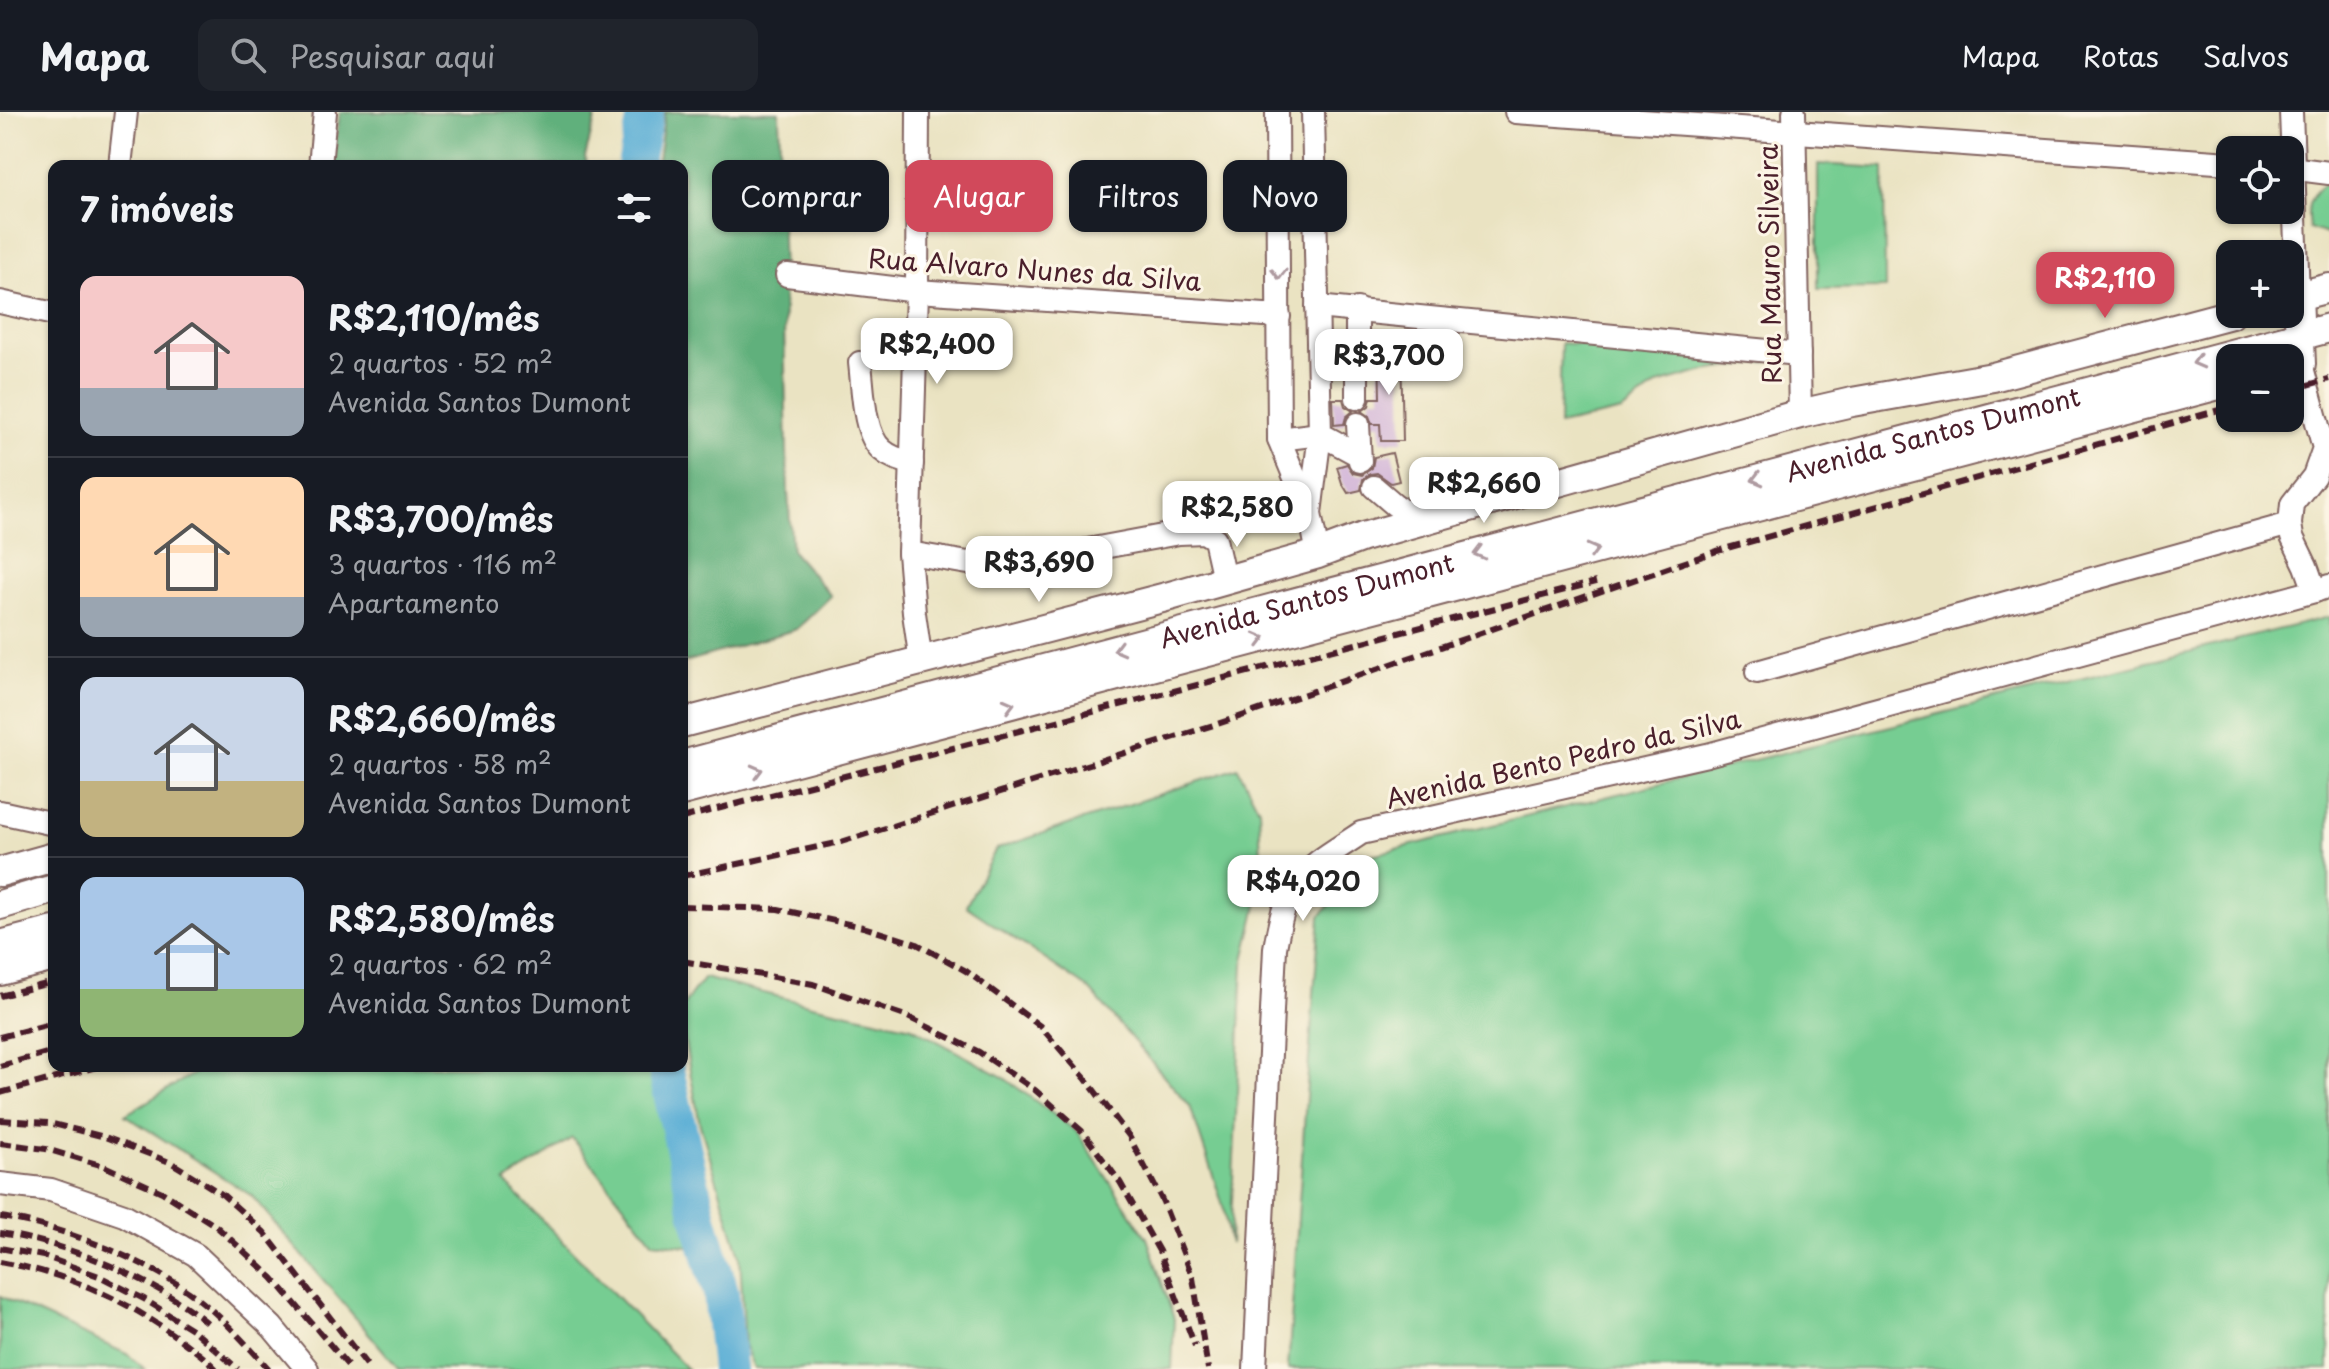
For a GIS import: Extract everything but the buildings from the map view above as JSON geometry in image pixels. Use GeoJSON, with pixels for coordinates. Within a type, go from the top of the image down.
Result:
{"type":"FeatureCollection","features":[{"type":"Feature","properties":{"kind":"main road"},"geometry":{"type":"LineString","coordinates":[[2304,294],[2329,288]]}},
{"type":"Feature","properties":{"kind":"main road","name":"Avenida Santos Dumont"},"geometry":{"type":"LineString","coordinates":[[688,721],[1318,554],[1363,537],[1800,414],[1993,377],[2216,318]]}},
{"type":"Feature","properties":{"kind":"main road"},"geometry":{"type":"LineString","coordinates":[[2299,328],[2299,344]]}},
{"type":"Feature","properties":{"kind":"main road","name":"Avenida Santos Dumont"},"geometry":{"type":"LineString","coordinates":[[688,763],[2329,328]]}},
{"type":"Feature","properties":{"kind":"main road","name":"Avenida Santos Dumont"},"geometry":{"type":"LineString","coordinates":[[688,789],[2216,386]]}},
{"type":"Feature","properties":{"kind":"main road"},"geometry":{"type":"LineString","coordinates":[[0,872],[48,857]]}},
{"type":"Feature","properties":{"kind":"main road"},"geometry":{"type":"LineString","coordinates":[[0,905],[48,891]]}},
{"type":"Feature","properties":{"kind":"main road"},"geometry":{"type":"LineString","coordinates":[[0,945],[48,933]]}},
{"type":"Feature","properties":{"kind":"main road"},"geometry":{"type":"LineString","coordinates":[[0,971],[48,959]]}},
{"type":"Feature","properties":{"kind":"street"},"geometry":{"type":"LineString","coordinates":[[121,160],[126,112]]}},
{"type":"Feature","properties":{"kind":"street"},"geometry":{"type":"LineString","coordinates":[[321,160],[325,112]]}},
{"type":"Feature","properties":{"kind":"street"},"geometry":{"type":"LineString","coordinates":[[918,112],[917,291],[909,553],[921,662]]}},
{"type":"Feature","properties":{"kind":"street"},"geometry":{"type":"LineString","coordinates":[[1277,112],[1279,439],[1310,514],[1318,554]]}},
{"type":"Feature","properties":{"kind":"street"},"geometry":{"type":"LineString","coordinates":[[1310,514],[1320,434],[1313,112]]}},
{"type":"Feature","properties":{"kind":"street"},"geometry":{"type":"LineString","coordinates":[[1516,112],[1794,121],[2216,162]]}},
{"type":"Feature","properties":{"kind":"street"},"geometry":{"type":"LineString","coordinates":[[2291,112],[2291,136]]}},
{"type":"Feature","properties":{"kind":"street","name":"Rua Mauro Silveira"},"geometry":{"type":"LineString","coordinates":[[1794,121],[1800,414]]}},
{"type":"Feature","properties":{"kind":"street"},"geometry":{"type":"LineString","coordinates":[[2304,170],[2329,173]]}},
{"type":"Feature","properties":{"kind":"street","name":"Rua Alvaro Nunes da Silva"},"geometry":{"type":"LineString","coordinates":[[787,275],[917,291],[1279,316]]}},
{"type":"Feature","properties":{"kind":"street"},"geometry":{"type":"LineString","coordinates":[[0,302],[48,313]]}},
{"type":"Feature","properties":{"kind":"street"},"geometry":{"type":"LineString","coordinates":[[1317,307],[1799,354]]}},
{"type":"Feature","properties":{"kind":"street"},"geometry":{"type":"LineString","coordinates":[[1357,309],[1357,398]]}},
{"type":"Feature","properties":{"kind":"street"},"geometry":{"type":"LineString","coordinates":[[2300,335],[2329,339]]}},
{"type":"Feature","properties":{"kind":"street"},"geometry":{"type":"LineString","coordinates":[[860,363],[869,431],[878,448],[890,456],[912,463]]}},
{"type":"Feature","properties":{"kind":"street"},"geometry":{"type":"LineString","coordinates":[[2304,389],[2324,448],[2314,476],[2292,504],[2290,524],[2292,537],[2306,566],[2322,588]]}},
{"type":"Feature","properties":{"kind":"street"},"geometry":{"type":"LineString","coordinates":[[1279,439],[1320,434],[1360,458],[1358,424]]}},
{"type":"Feature","properties":{"kind":"street"},"geometry":{"type":"LineString","coordinates":[[1374,487],[1421,521]]}},
{"type":"Feature","properties":{"kind":"street"},"geometry":{"type":"LineString","coordinates":[[1757,672],[2290,524]]}},
{"type":"Feature","properties":{"kind":"street"},"geometry":{"type":"LineString","coordinates":[[909,553],[968,563],[1012,564],[1198,531],[1215,539],[1224,579]]}},
{"type":"Feature","properties":{"kind":"street","name":"Avenida Bento Pedro da Silva"},"geometry":{"type":"LineString","coordinates":[[1255,1369],[1275,948],[1281,917],[1297,882],[1324,858],[1361,833],[1707,755],[2322,588]]}},
{"type":"Feature","properties":{"kind":"street"},"geometry":{"type":"LineString","coordinates":[[0,812],[48,823]]}},
{"type":"Feature","properties":{"kind":"street"},"geometry":{"type":"LineString","coordinates":[[0,1184],[51,1190],[124,1215],[196,1255],[272,1327],[307,1369]]}},
{"type":"Feature","properties":{"kind":"green space"},"geometry":{"type":"Polygon","coordinates":[[[340,112],[597,112],[586,160],[333,160],[340,112]]]}},
{"type":"Feature","properties":{"kind":"green space"},"geometry":{"type":"Polygon","coordinates":[[[665,112],[779,112],[780,160],[712,160],[712,232],[782,232],[792,551],[831,596],[797,629],[688,661],[688,160],[658,160],[665,112]]]}},
{"type":"Feature","properties":{"kind":"green space"},"geometry":{"type":"Polygon","coordinates":[[[1818,164],[1884,168],[1885,288],[1818,289],[1818,164]]]}},
{"type":"Feature","properties":{"kind":"green space"},"geometry":{"type":"Polygon","coordinates":[[[2325,183],[2329,183],[2329,235],[2309,228],[2308,220],[2312,198],[2325,183]]]}},
{"type":"Feature","properties":{"kind":"green space"},"geometry":{"type":"Polygon","coordinates":[[[1561,343],[1769,356],[1769,362],[1704,371],[1658,384],[1622,411],[1559,425],[1561,343]]]}},
{"type":"Feature","properties":{"kind":"green space"},"geometry":{"type":"Polygon","coordinates":[[[2329,617],[2329,1369],[1288,1369],[1320,916],[1372,855],[2329,617]]]}},
{"type":"Feature","properties":{"kind":"green space"},"geometry":{"type":"Polygon","coordinates":[[[1238,768],[1259,809],[1262,885],[1243,964],[1230,1244],[1223,1206],[1190,1106],[1089,989],[966,906],[996,849],[1238,768]]]}},
{"type":"Feature","properties":{"kind":"green space"},"geometry":{"type":"Polygon","coordinates":[[[704,978],[912,1027],[1003,1077],[1076,1131],[1147,1238],[1174,1319],[1172,1369],[754,1369],[745,1347],[740,1256],[700,1125],[688,1060],[688,999],[704,978]]]}},
{"type":"Feature","properties":{"kind":"green space"},"geometry":{"type":"Polygon","coordinates":[[[196,1072],[655,1072],[696,1247],[653,1242],[572,1138],[505,1182],[687,1369],[399,1369],[252,1196],[125,1115],[196,1072]]]}},
{"type":"Feature","properties":{"kind":"green space"},"geometry":{"type":"Polygon","coordinates":[[[0,1296],[127,1354],[145,1369],[0,1369],[0,1296]]]}},
{"type":"Feature","properties":{"kind":"waterway"},"geometry":{"type":"LineString","coordinates":[[636,160],[646,112]]}},
{"type":"Feature","properties":{"kind":"waterway"},"geometry":{"type":"LineString","coordinates":[[666,1072],[699,1218],[721,1293],[729,1369]]}},
{"type":"Feature","properties":{"kind":"railway"},"geometry":{"type":"LineString","coordinates":[[2304,386],[2329,379]]}},
{"type":"Feature","properties":{"kind":"railway"},"geometry":{"type":"LineString","coordinates":[[688,875],[841,842],[1236,718],[1717,551],[2216,411]]}},
{"type":"Feature","properties":{"kind":"railway"},"geometry":{"type":"LineString","coordinates":[[688,816],[1596,582]]}},
{"type":"Feature","properties":{"kind":"railway"},"geometry":{"type":"LineString","coordinates":[[688,906],[778,909],[863,927],[917,944],[966,971],[1040,1026],[1129,1136],[1163,1202],[1193,1278],[1208,1369]]}},
{"type":"Feature","properties":{"kind":"railway"},"geometry":{"type":"LineString","coordinates":[[688,962],[813,984],[908,1017],[979,1052],[1035,1090],[1082,1131],[1120,1182],[1159,1251],[1195,1346]]}},
{"type":"Feature","properties":{"kind":"railway"},"geometry":{"type":"LineString","coordinates":[[0,996],[48,984]]}},
{"type":"Feature","properties":{"kind":"railway"},"geometry":{"type":"LineString","coordinates":[[0,1037],[48,1025]]}},
{"type":"Feature","properties":{"kind":"railway"},"geometry":{"type":"LineString","coordinates":[[0,1066],[48,1053]]}},
{"type":"Feature","properties":{"kind":"railway"},"geometry":{"type":"LineString","coordinates":[[0,1093],[78,1072]]}},
{"type":"Feature","properties":{"kind":"railway"},"geometry":{"type":"LineString","coordinates":[[0,1120],[49,1123],[105,1137],[172,1163],[223,1195],[264,1232],[370,1369]]}},
{"type":"Feature","properties":{"kind":"railway"},"geometry":{"type":"LineString","coordinates":[[0,1143],[46,1149],[104,1166],[162,1192],[216,1226],[273,1278],[351,1369]]}},
{"type":"Feature","properties":{"kind":"railway"},"geometry":{"type":"LineString","coordinates":[[0,1217],[72,1235],[124,1255],[170,1279],[211,1309],[269,1369]]}},
{"type":"Feature","properties":{"kind":"railway"},"geometry":{"type":"LineString","coordinates":[[0,1233],[55,1246],[111,1266],[164,1293],[210,1325]]}},
{"type":"Feature","properties":{"kind":"railway"},"geometry":{"type":"LineString","coordinates":[[0,1248],[43,1256],[99,1276],[144,1299],[193,1330],[238,1369]]}},
{"type":"Feature","properties":{"kind":"railway"},"geometry":{"type":"LineString","coordinates":[[0,1262],[26,1267],[96,1290],[139,1312],[200,1354],[216,1369]]}}]}
